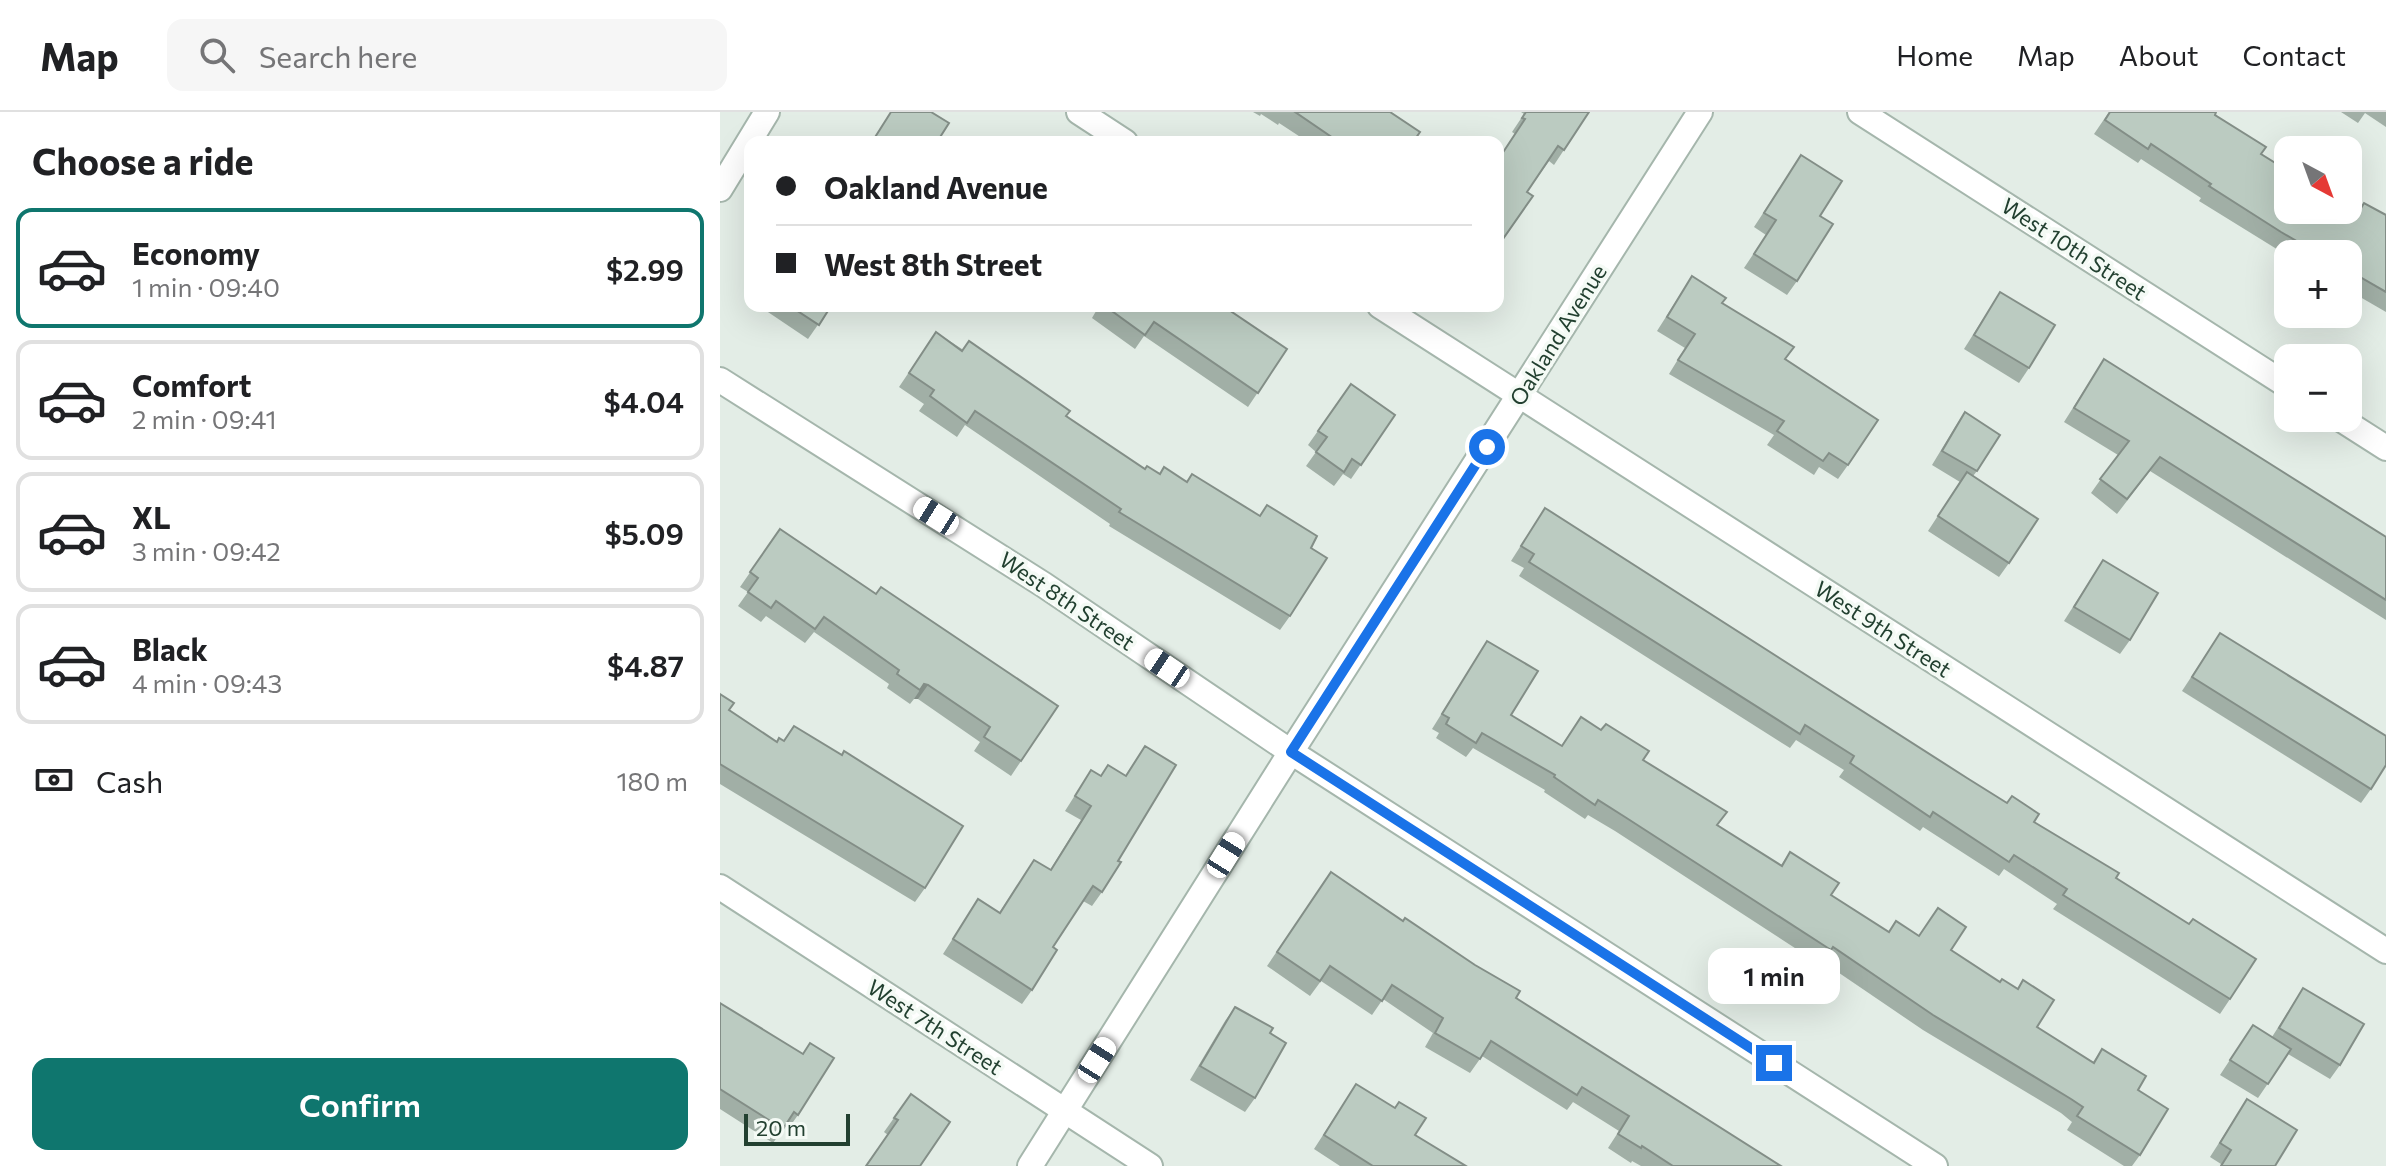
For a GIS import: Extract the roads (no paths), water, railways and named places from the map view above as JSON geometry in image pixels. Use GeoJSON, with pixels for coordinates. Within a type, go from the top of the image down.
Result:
{"type":"FeatureCollection","features":[{"type":"Feature","properties":{"kind":"street"},"geometry":{"type":"LineString","coordinates":[[752,136],[767,112]]}},
{"type":"Feature","properties":{"kind":"street"},"geometry":{"type":"LineString","coordinates":[[1079,112],[1116,136]]}},
{"type":"Feature","properties":{"kind":"street","name":"Oakland Avenue"},"geometry":{"type":"LineString","coordinates":[[1030,1166],[1700,112]]}},
{"type":"Feature","properties":{"kind":"street","name":"West 10th Street"},"geometry":{"type":"LineString","coordinates":[[1860,112],[2274,377]]}},
{"type":"Feature","properties":{"kind":"street"},"geometry":{"type":"LineString","coordinates":[[720,189],[744,150]]}},
{"type":"Feature","properties":{"kind":"street","name":"West 9th Street"},"geometry":{"type":"LineString","coordinates":[[1389,312],[2386,951]]}},
{"type":"Feature","properties":{"kind":"street","name":"West 8th Street"},"geometry":{"type":"LineString","coordinates":[[720,380],[1044,585],[1291,752],[1935,1166]]}},
{"type":"Feature","properties":{"kind":"street"},"geometry":{"type":"LineString","coordinates":[[2361,432],[2386,448]]}},
{"type":"Feature","properties":{"kind":"street","name":"West 7th Street"},"geometry":{"type":"LineString","coordinates":[[720,887],[1150,1166]]}}]}
